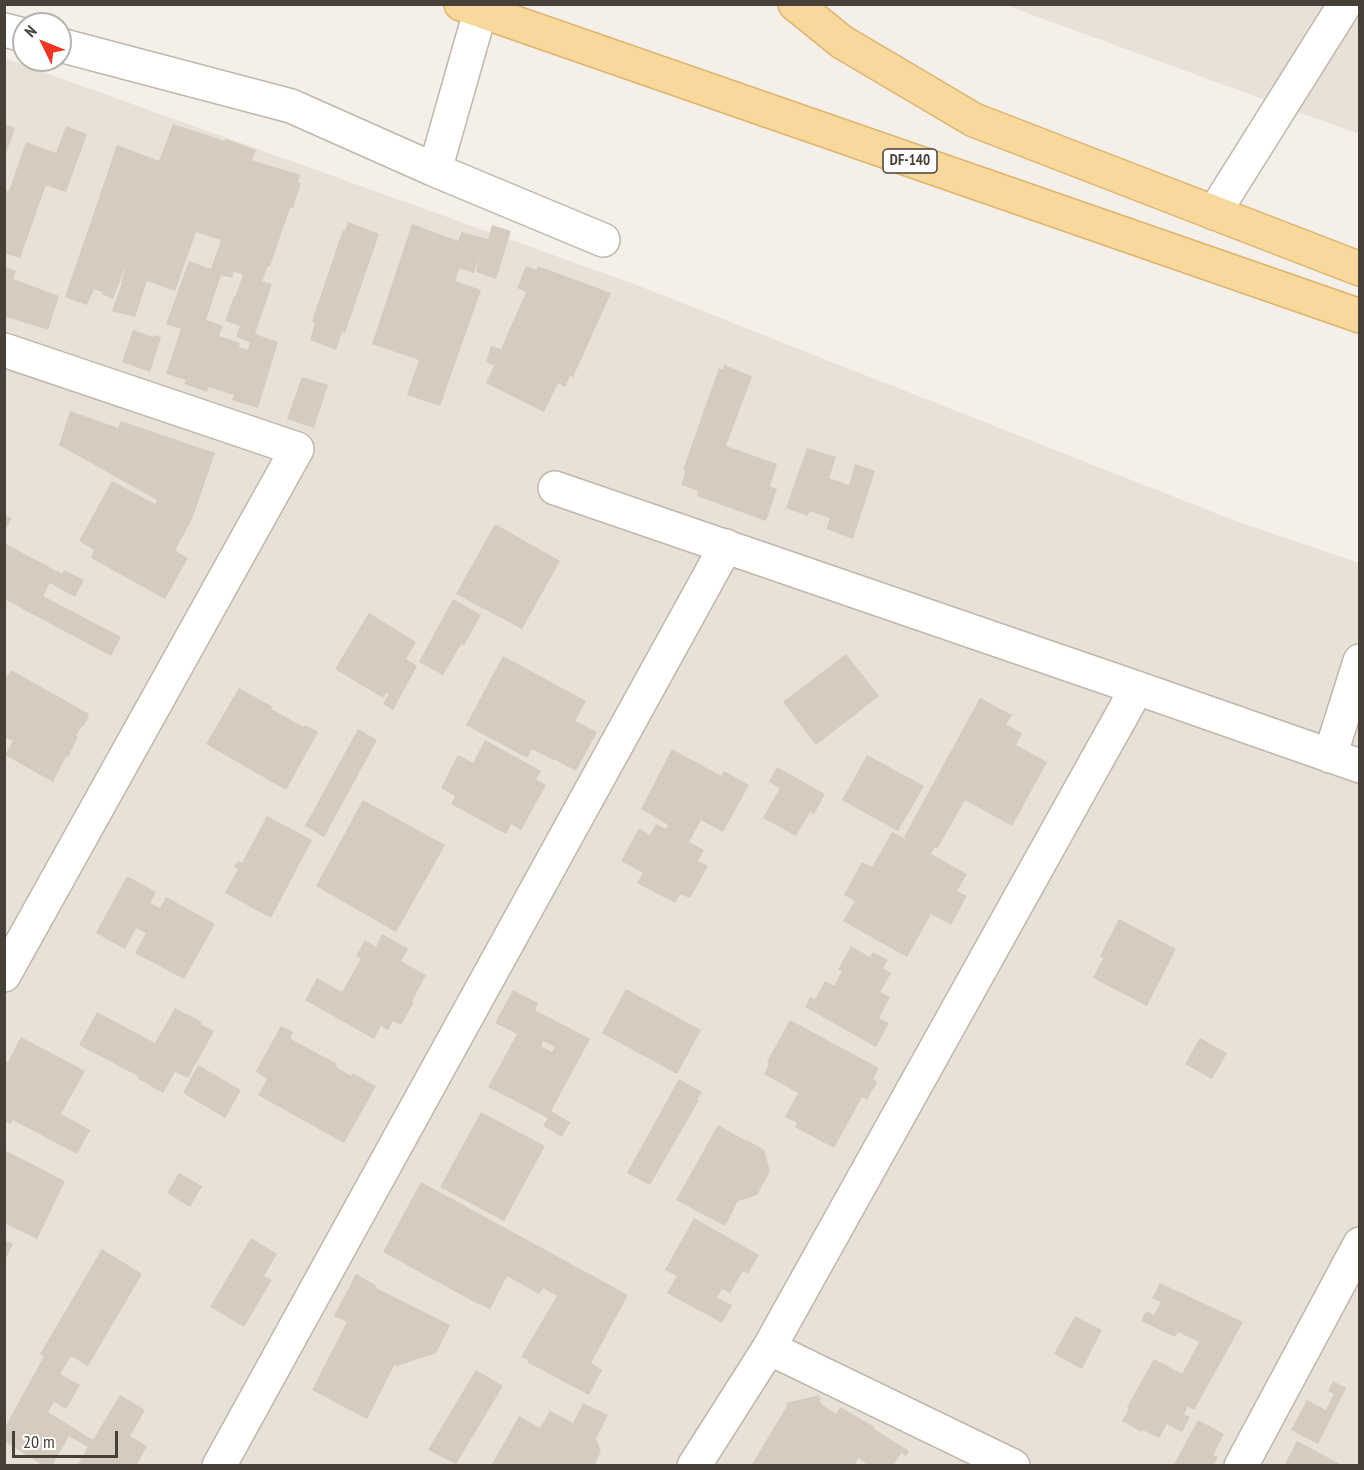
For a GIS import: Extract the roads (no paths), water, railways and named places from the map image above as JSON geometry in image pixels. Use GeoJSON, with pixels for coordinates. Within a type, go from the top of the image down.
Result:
{"type":"FeatureCollection","features":[{"type":"Feature","properties":{"kind":"main road"},"geometry":{"type":"LineString","coordinates":[[795,4],[842,42],[974,120],[1359,269]]}},
{"type":"Feature","properties":{"kind":"main road","name":"DF-140"},"geometry":{"type":"LineString","coordinates":[[471,8],[1359,316]]}},
{"type":"Feature","properties":{"kind":"street"},"geometry":{"type":"LineString","coordinates":[[1214,213],[1345,4]]}},
{"type":"Feature","properties":{"kind":"street"},"geometry":{"type":"LineString","coordinates":[[435,170],[471,8]]}},
{"type":"Feature","properties":{"kind":"street"},"geometry":{"type":"LineString","coordinates":[[72,48],[291,106],[435,170],[603,240]]}},
{"type":"Feature","properties":{"kind":"street"},"geometry":{"type":"LineString","coordinates":[[4,350],[297,449],[4,975]]}},
{"type":"Feature","properties":{"kind":"street"},"geometry":{"type":"LineString","coordinates":[[555,488],[1345,761],[1359,661]]}},
{"type":"Feature","properties":{"kind":"street"},"geometry":{"type":"LineString","coordinates":[[219,1466],[726,546]]}},
{"type":"Feature","properties":{"kind":"street"},"geometry":{"type":"LineString","coordinates":[[694,1466],[769,1348],[1137,688]]}},
{"type":"Feature","properties":{"kind":"street"},"geometry":{"type":"LineString","coordinates":[[1241,1466],[1359,1245]]}},
{"type":"Feature","properties":{"kind":"street"},"geometry":{"type":"LineString","coordinates":[[769,1348],[1013,1466]]}}]}
